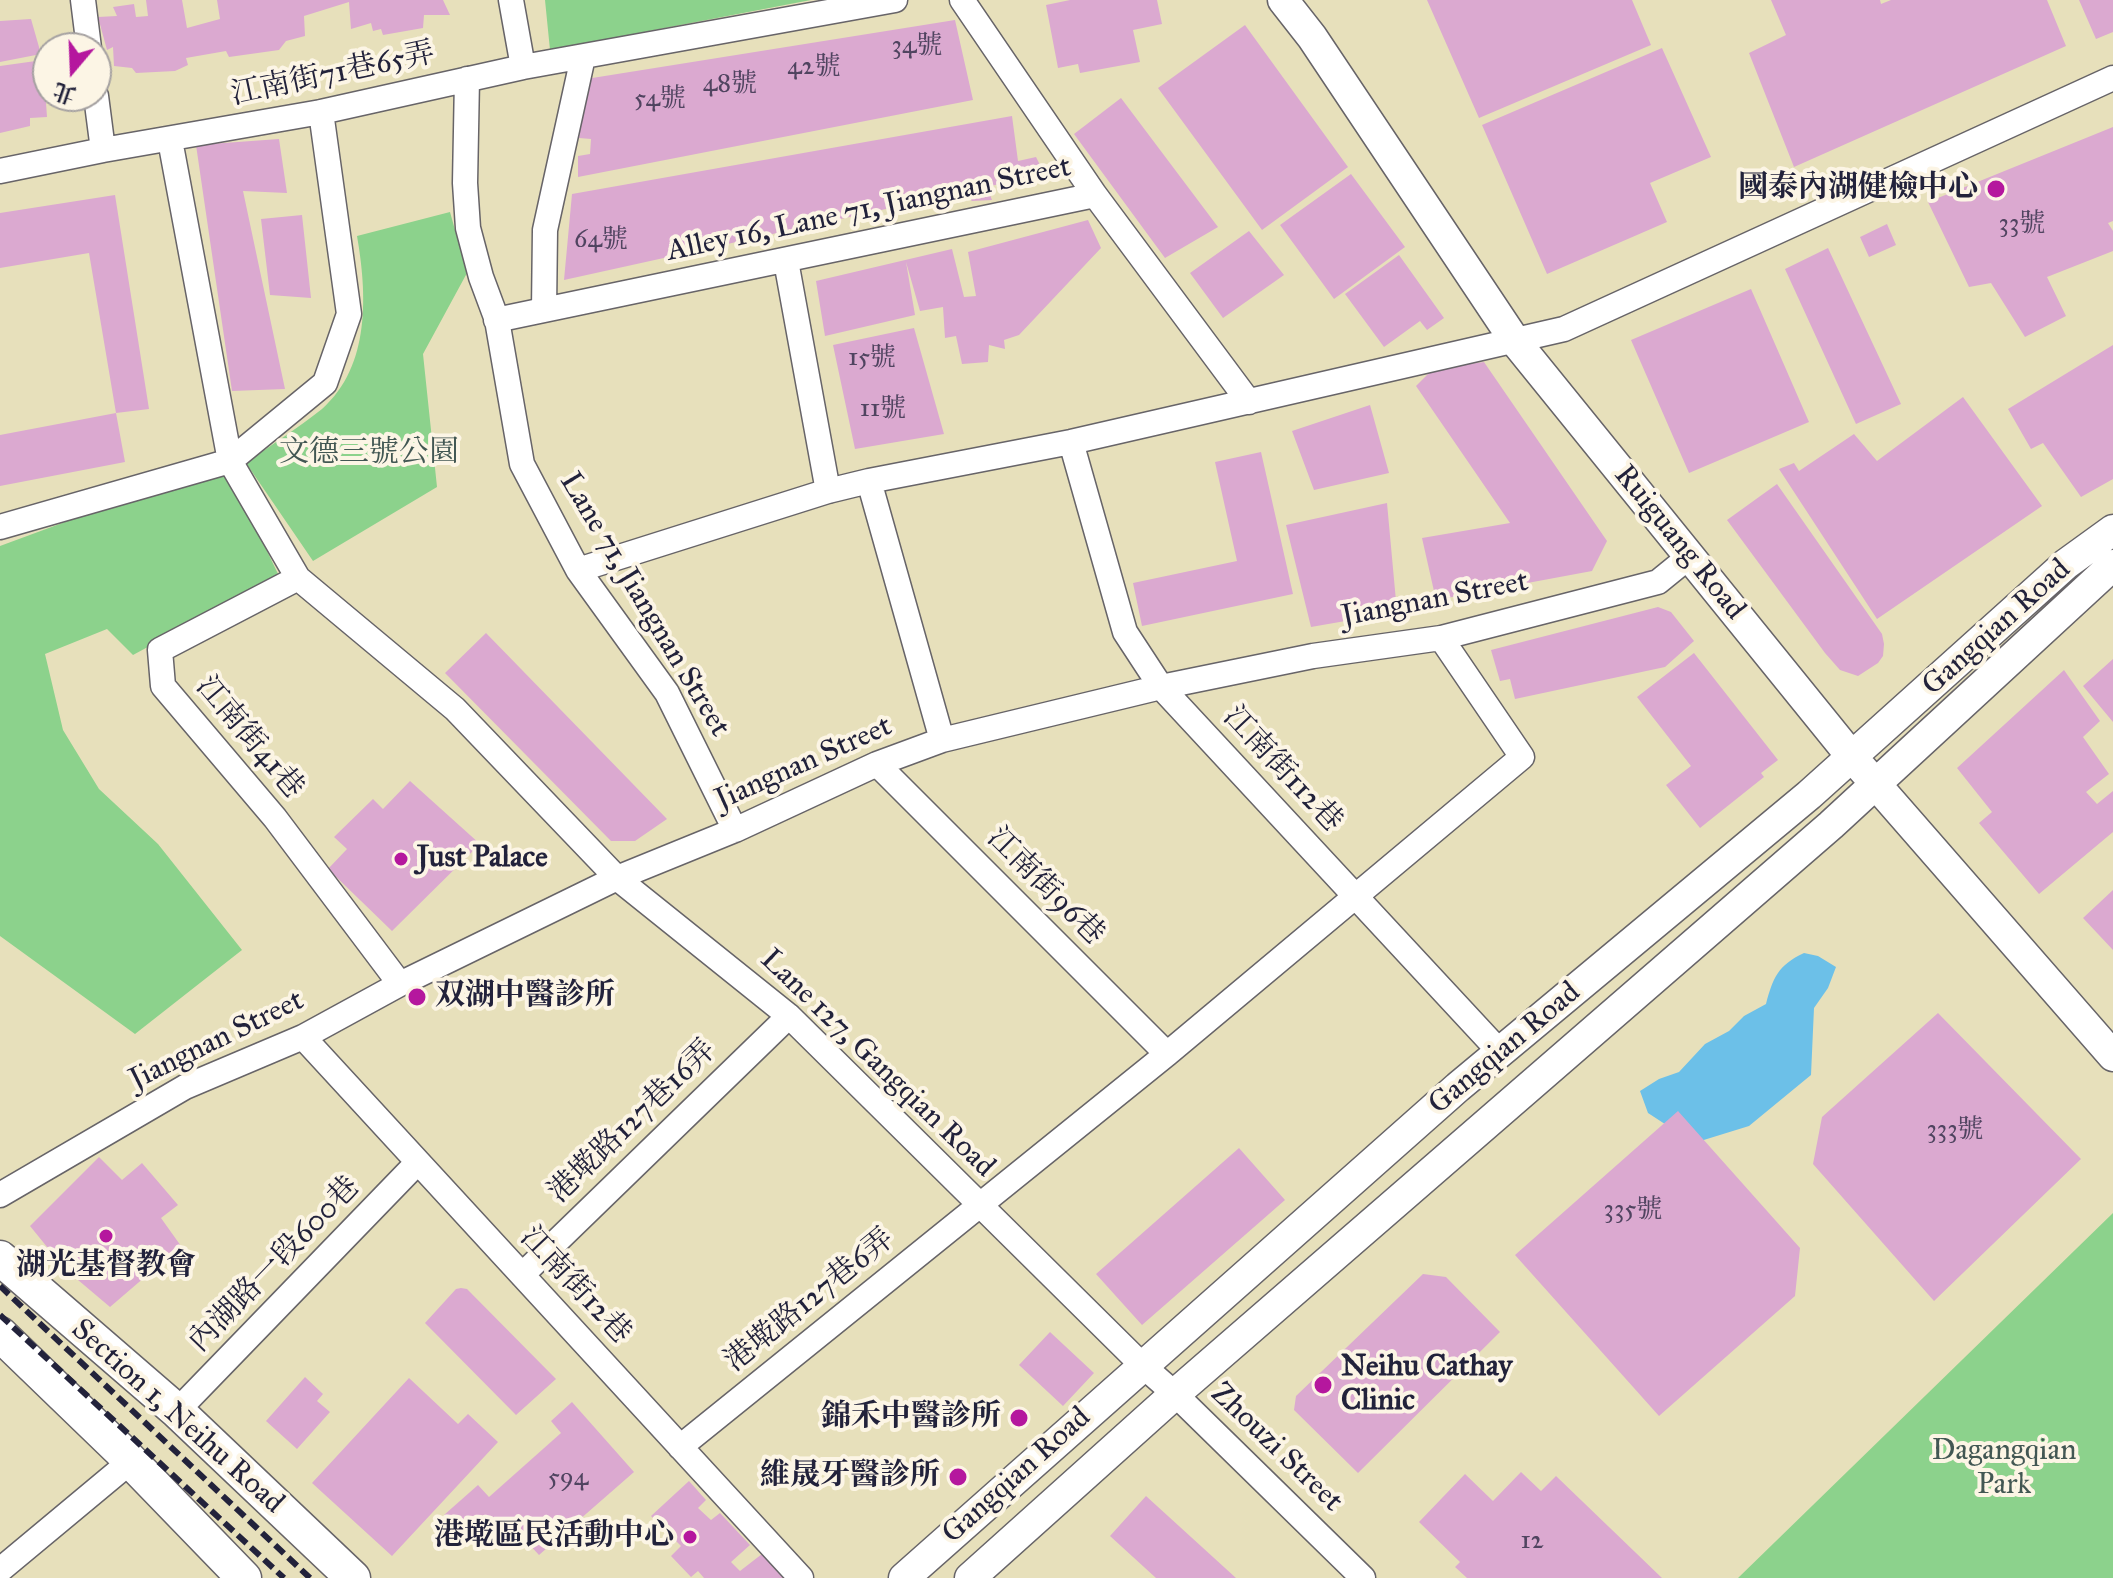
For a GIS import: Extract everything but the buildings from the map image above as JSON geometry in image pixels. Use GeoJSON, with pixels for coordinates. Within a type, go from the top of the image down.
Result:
{"type":"FeatureCollection","features":[{"type":"Feature","properties":{"kind":"main road","name":"Section 1, Neihu Road"},"geometry":{"type":"LineString","coordinates":[[0,1258],[177,1411],[353,1578]]}},
{"type":"Feature","properties":{"kind":"main road","name":"Section 1, Neihu Road"},"geometry":{"type":"LineString","coordinates":[[0,1334],[131,1461],[244,1578]]}},
{"type":"Feature","properties":{"kind":"street"},"geometry":{"type":"LineString","coordinates":[[83,0],[87,32]]}},
{"type":"Feature","properties":{"kind":"street"},"geometry":{"type":"LineString","coordinates":[[511,0],[523,67]]}},
{"type":"Feature","properties":{"kind":"street","name":"江南街71巷65弄"},"geometry":{"type":"LineString","coordinates":[[0,171],[321,112],[523,67],[895,0]]}},
{"type":"Feature","properties":{"kind":"street"},"geometry":{"type":"LineString","coordinates":[[962,0],[1095,195]]}},
{"type":"Feature","properties":{"kind":"street","name":"Ruiguang Road"},"geometry":{"type":"LineString","coordinates":[[1283,0],[1312,37],[1515,341],[1852,757],[2113,1056]]}},
{"type":"Feature","properties":{"kind":"street"},"geometry":{"type":"LineString","coordinates":[[544,310],[545,230],[583,57]]}},
{"type":"Feature","properties":{"kind":"street"},"geometry":{"type":"LineString","coordinates":[[578,570],[828,491],[1071,442],[1564,329],[2113,78]]}},
{"type":"Feature","properties":{"kind":"street","name":"Lane 71, Jiangnan Street"},"geometry":{"type":"LineString","coordinates":[[467,79],[465,183],[468,228],[496,320],[522,464],[578,570],[667,693],[735,830]]}},
{"type":"Feature","properties":{"kind":"street"},"geometry":{"type":"LineString","coordinates":[[98,112],[103,150]]}},
{"type":"Feature","properties":{"kind":"street"},"geometry":{"type":"LineString","coordinates":[[0,527],[230,461],[325,383],[349,314],[321,112]]}},
{"type":"Feature","properties":{"kind":"street","name":"Lane 127, Gangqian Road"},"geometry":{"type":"LineString","coordinates":[[163,141],[230,461],[298,578],[455,709],[617,878],[789,1016],[1142,1365]]}},
{"type":"Feature","properties":{"kind":"street","name":"Alley 16, Lane 71, Jiangnan Street"},"geometry":{"type":"LineString","coordinates":[[496,320],[1095,195],[1249,402]]}},
{"type":"Feature","properties":{"kind":"street"},"geometry":{"type":"LineString","coordinates":[[786,261],[828,491]]}},
{"type":"Feature","properties":{"kind":"street","name":"江南街112巷"},"geometry":{"type":"LineString","coordinates":[[1071,442],[1125,632],[1161,687],[1500,1052]]}},
{"type":"Feature","properties":{"kind":"street"},"geometry":{"type":"LineString","coordinates":[[869,481],[942,740]]}},
{"type":"Feature","properties":{"kind":"street","name":"Gangqian Road"},"geometry":{"type":"LineString","coordinates":[[904,1578],[1458,1087],[1852,757],[2066,564],[2113,530]]}},
{"type":"Feature","properties":{"kind":"street","name":"Jiangnan Street"},"geometry":{"type":"LineString","coordinates":[[0,1195],[185,1087],[303,1037],[400,984],[617,878],[735,830],[877,764],[942,740],[1161,687],[1313,656],[1441,638],[1658,582],[1690,556]]}},
{"type":"Feature","properties":{"kind":"street","name":"Gangqian Road"},"geometry":{"type":"LineString","coordinates":[[970,1578],[1175,1394],[1875,784],[2113,565]]}},
{"type":"Feature","properties":{"kind":"street","name":"江南街41巷"},"geometry":{"type":"LineString","coordinates":[[298,578],[160,650],[163,686],[275,818],[400,984]]}},
{"type":"Feature","properties":{"kind":"street","name":"Lane 127, Gangqian Road"},"geometry":{"type":"LineString","coordinates":[[980,1206],[1522,757],[1441,638]]}},
{"type":"Feature","properties":{"kind":"street","name":"江南街96巷"},"geometry":{"type":"LineString","coordinates":[[877,764],[1167,1054]]}},
{"type":"Feature","properties":{"kind":"street","name":"港墘路127巷16弄"},"geometry":{"type":"LineString","coordinates":[[522,1275],[789,1016]]}},
{"type":"Feature","properties":{"kind":"street","name":"江南街12巷"},"geometry":{"type":"LineString","coordinates":[[303,1037],[801,1578]]}},
{"type":"Feature","properties":{"kind":"street","name":"內湖路一段600巷"},"geometry":{"type":"LineString","coordinates":[[177,1411],[418,1162]]}},
{"type":"Feature","properties":{"kind":"street","name":"港墘路127巷6弄"},"geometry":{"type":"LineString","coordinates":[[680,1447],[980,1206]]}},
{"type":"Feature","properties":{"kind":"street","name":"Zhouzi Street"},"geometry":{"type":"LineString","coordinates":[[1142,1365],[1363,1578]]}},
{"type":"Feature","properties":{"kind":"street"},"geometry":{"type":"LineString","coordinates":[[0,1570],[131,1461]]}},
{"type":"Feature","properties":{"kind":"green space"},"geometry":{"type":"Polygon","coordinates":[[[545,0],[811,0],[550,50],[545,0]]]}},
{"type":"Feature","properties":{"kind":"green space","name":"文德三號公園"},"geometry":{"type":"Polygon","coordinates":[[[450,212],[467,273],[423,354],[437,487],[313,561],[246,463],[322,409],[338,392],[350,372],[362,328],[363,281],[357,236],[450,212]]]}},
{"type":"Feature","properties":{"kind":"green space","name":"文德三號公園"},"geometry":{"type":"Polygon","coordinates":[[[225,463],[279,576],[133,655],[107,629],[45,654],[63,730],[99,789],[158,844],[242,950],[135,1034],[0,936],[0,546],[225,463]]]}},
{"type":"Feature","properties":{"kind":"green space","name":"Dagangqian Park"},"geometry":{"type":"Polygon","coordinates":[[[2113,1213],[2113,1578],[1738,1578],[2113,1213]]]}},
{"type":"Feature","properties":{"kind":"water"},"geometry":{"type":"Polygon","coordinates":[[[1804,953],[1818,956],[1836,967],[1828,988],[1814,1008],[1811,1075],[1749,1126],[1694,1143],[1648,1113],[1640,1091],[1659,1079],[1679,1072],[1705,1044],[1766,1004],[1778,973],[1788,962],[1804,953]]]}},
{"type":"Feature","properties":{"kind":"railway"},"geometry":{"type":"LineString","coordinates":[[0,1286],[310,1578]]}},
{"type":"Feature","properties":{"kind":"railway"},"geometry":{"type":"LineString","coordinates":[[0,1315],[284,1578]]}},
{"type":"Feature","properties":{"kind":"place","name":"國泰內湖健檢中心"},"geometry":{"type":"Point","coordinates":[1996,189]}},
{"type":"Feature","properties":{"kind":"place","name":"Just Palace"},"geometry":{"type":"Point","coordinates":[401,859]}},
{"type":"Feature","properties":{"kind":"place","name":"双湖中醫診所"},"geometry":{"type":"Point","coordinates":[417,997]}},
{"type":"Feature","properties":{"kind":"place","name":"湖光基督教會"},"geometry":{"type":"Point","coordinates":[106,1236]}},
{"type":"Feature","properties":{"kind":"place","name":"Neihu Cathay Clinic"},"geometry":{"type":"Point","coordinates":[1323,1385]}},
{"type":"Feature","properties":{"kind":"place","name":"錦禾中醫診所"},"geometry":{"type":"Point","coordinates":[1019,1418]}},
{"type":"Feature","properties":{"kind":"place","name":"維晟牙醫診所"},"geometry":{"type":"Point","coordinates":[958,1477]}},
{"type":"Feature","properties":{"kind":"place","name":"港墘區民活動中心"},"geometry":{"type":"Point","coordinates":[690,1537]}}]}
